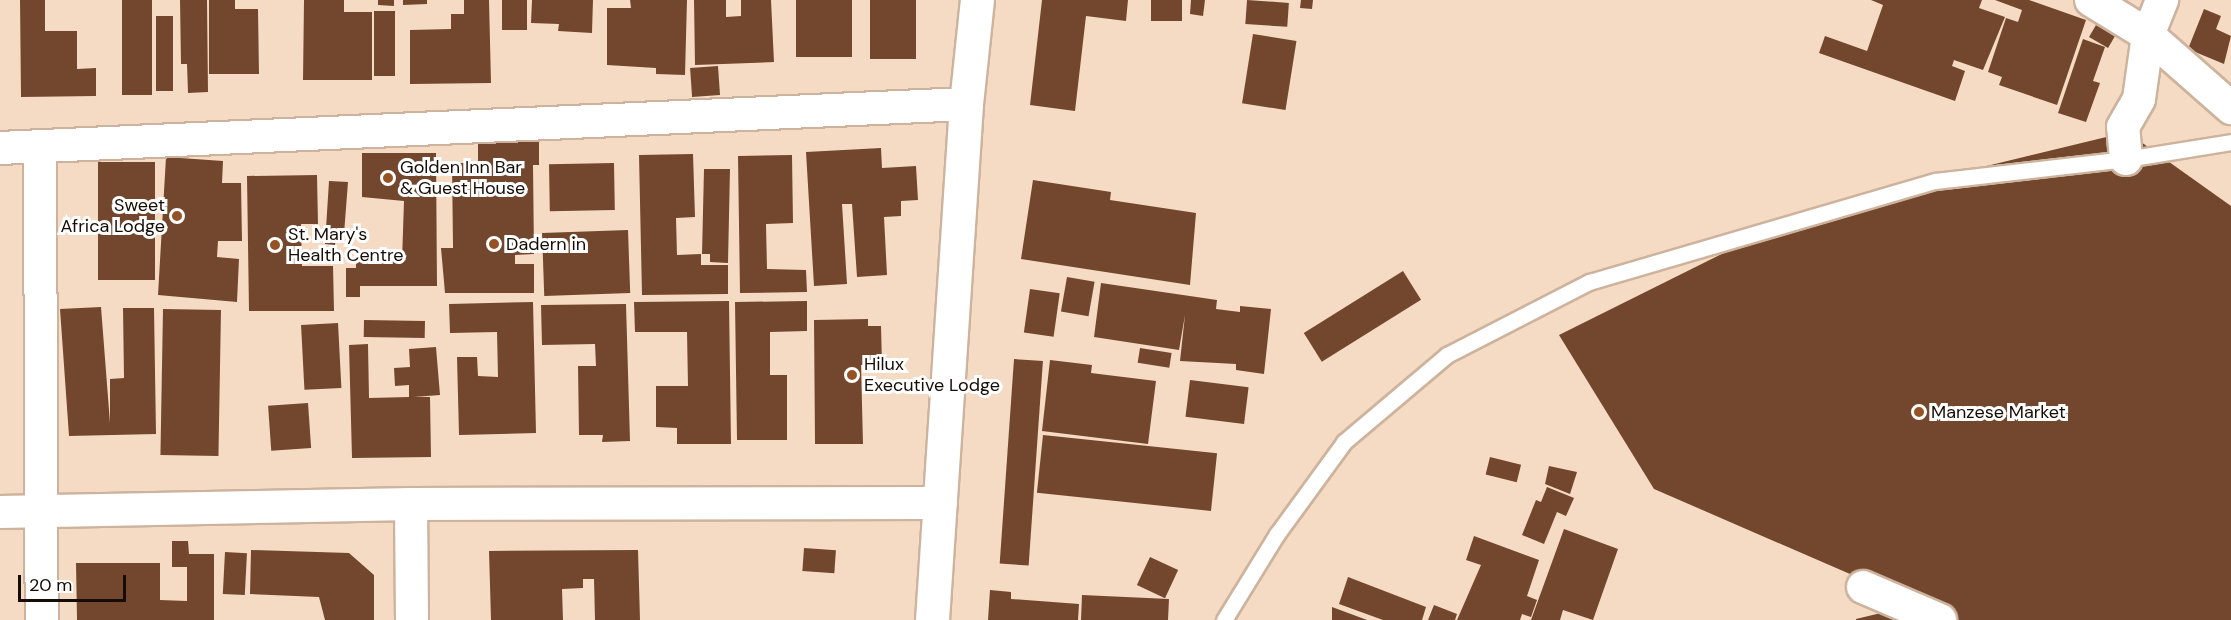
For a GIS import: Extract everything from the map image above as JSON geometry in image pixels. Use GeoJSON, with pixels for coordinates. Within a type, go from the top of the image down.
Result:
{"type":"FeatureCollection","features":[{"type":"Feature","properties":{"kind":"street"},"geometry":{"type":"LineString","coordinates":[[932,620],[966,104],[977,0]]}},
{"type":"Feature","properties":{"kind":"street"},"geometry":{"type":"LineString","coordinates":[[2091,0],[2148,35],[2231,108]]}},
{"type":"Feature","properties":{"kind":"street"},"geometry":{"type":"LineString","coordinates":[[2126,159],[2123,127],[2139,99],[2148,35],[2162,0]]}},
{"type":"Feature","properties":{"kind":"street"},"geometry":{"type":"LineString","coordinates":[[0,148],[40,148],[966,104]]}},
{"type":"Feature","properties":{"kind":"street"},"geometry":{"type":"LineString","coordinates":[[40,148],[42,620]]}},
{"type":"Feature","properties":{"kind":"street"},"geometry":{"type":"LineString","coordinates":[[0,512],[411,504],[941,503]]}},
{"type":"Feature","properties":{"kind":"street"},"geometry":{"type":"LineString","coordinates":[[411,504],[412,620]]}},
{"type":"Feature","properties":{"kind":"street"},"geometry":{"type":"LineString","coordinates":[[1863,588],[1940,620]]}},
{"type":"Feature","properties":{"kind":"lane"},"geometry":{"type":"LineString","coordinates":[[1224,620],[1277,534],[1344,442],[1457,349],[1589,282],[1776,225],[1935,182],[2126,159],[2231,142]]}},
{"type":"Feature","properties":{"kind":"building"},"geometry":{"type":"Polygon","coordinates":[[[20,0],[45,0],[45,31],[77,31],[77,69],[96,68],[96,96],[21,97],[20,0]]]}},
{"type":"Feature","properties":{"kind":"building"},"geometry":{"type":"Polygon","coordinates":[[[122,0],[152,0],[152,95],[122,95],[122,0]]]}},
{"type":"Feature","properties":{"kind":"building"},"geometry":{"type":"Polygon","coordinates":[[[180,0],[207,0],[208,92],[188,93],[187,64],[181,64],[180,0]]]}},
{"type":"Feature","properties":{"kind":"building"},"geometry":{"type":"Polygon","coordinates":[[[209,0],[235,0],[235,9],[258,9],[259,74],[209,74],[209,0]]]}},
{"type":"Feature","properties":{"kind":"building"},"geometry":{"type":"Polygon","coordinates":[[[304,0],[344,0],[344,12],[372,12],[372,80],[303,80],[304,0]]]}},
{"type":"Feature","properties":{"kind":"building"},"geometry":{"type":"Polygon","coordinates":[[[378,0],[394,0],[394,6],[378,5],[378,0]]]}},
{"type":"Feature","properties":{"kind":"building"},"geometry":{"type":"Polygon","coordinates":[[[403,0],[427,0],[427,4],[403,5],[403,0]]]}},
{"type":"Feature","properties":{"kind":"building"},"geometry":{"type":"Polygon","coordinates":[[[464,0],[489,0],[491,83],[410,84],[410,30],[451,29],[451,14],[464,14],[464,0]]]}},
{"type":"Feature","properties":{"kind":"building"},"geometry":{"type":"Polygon","coordinates":[[[502,0],[527,0],[527,30],[502,30],[502,0]]]}},
{"type":"Feature","properties":{"kind":"building"},"geometry":{"type":"Polygon","coordinates":[[[532,0],[593,0],[592,33],[558,31],[559,24],[531,23],[532,0]]]}},
{"type":"Feature","properties":{"kind":"building"},"geometry":{"type":"Polygon","coordinates":[[[630,0],[687,0],[685,75],[656,74],[656,68],[607,65],[607,8],[631,8],[630,0]]]}},
{"type":"Feature","properties":{"kind":"building"},"geometry":{"type":"Polygon","coordinates":[[[694,0],[726,0],[726,17],[741,16],[741,0],[771,0],[774,62],[695,65],[694,0]]]}},
{"type":"Feature","properties":{"kind":"building"},"geometry":{"type":"Polygon","coordinates":[[[796,0],[852,0],[852,57],[796,57],[796,0]]]}},
{"type":"Feature","properties":{"kind":"building"},"geometry":{"type":"Polygon","coordinates":[[[870,0],[916,0],[916,59],[870,59],[870,0]]]}},
{"type":"Feature","properties":{"kind":"building"},"geometry":{"type":"Polygon","coordinates":[[[1042,0],[1128,0],[1126,21],[1086,16],[1075,111],[1030,105],[1042,0]]]}},
{"type":"Feature","properties":{"kind":"building"},"geometry":{"type":"Polygon","coordinates":[[[1151,0],[1182,0],[1182,21],[1151,21],[1151,0]]]}},
{"type":"Feature","properties":{"kind":"building"},"geometry":{"type":"Polygon","coordinates":[[[1191,0],[1205,0],[1203,16],[1190,14],[1191,0]]]}},
{"type":"Feature","properties":{"kind":"building"},"geometry":{"type":"Polygon","coordinates":[[[1247,0],[1289,3],[1287,27],[1245,24],[1247,0]]]}},
{"type":"Feature","properties":{"kind":"building"},"geometry":{"type":"Polygon","coordinates":[[[1301,0],[1313,0],[1312,9],[1300,8],[1301,0]]]}},
{"type":"Feature","properties":{"kind":"building"},"geometry":{"type":"Polygon","coordinates":[[[1871,0],[1982,0],[1979,8],[2005,17],[1983,70],[1954,60],[1952,66],[1965,71],[1955,101],[1819,53],[1825,36],[1867,51],[1883,5],[1871,0]]]}},
{"type":"Feature","properties":{"kind":"building"},"geometry":{"type":"Polygon","coordinates":[[[1995,0],[2029,0],[2086,20],[2057,105],[1999,85],[2002,77],[1988,72],[2006,18],[2018,22],[2022,10],[1995,0]]]}},
{"type":"Feature","properties":{"kind":"building"},"geometry":{"type":"Polygon","coordinates":[[[2204,9],[2221,16],[2216,29],[2231,36],[2224,64],[2188,49],[2204,9]]]}},
{"type":"Feature","properties":{"kind":"building"},"geometry":{"type":"Polygon","coordinates":[[[374,11],[395,11],[395,76],[374,76],[374,11]]]}},
{"type":"Feature","properties":{"kind":"building"},"geometry":{"type":"Polygon","coordinates":[[[156,16],[173,16],[173,91],[156,91],[156,16]]]}},
{"type":"Feature","properties":{"kind":"building"},"geometry":{"type":"Polygon","coordinates":[[[2096,25],[2115,36],[2108,48],[2089,37],[2096,25]]]}},
{"type":"Feature","properties":{"kind":"building"},"geometry":{"type":"Polygon","coordinates":[[[1253,34],[1296,41],[1286,110],[1242,103],[1253,34]]]}},
{"type":"Feature","properties":{"kind":"building"},"geometry":{"type":"Polygon","coordinates":[[[2083,39],[2105,47],[2093,81],[2100,83],[2086,122],[2058,113],[2083,39]]]}},
{"type":"Feature","properties":{"kind":"building"},"geometry":{"type":"Polygon","coordinates":[[[718,66],[720,95],[692,97],[690,68],[718,66]]]}},
{"type":"Feature","properties":{"kind":"building","name":"Manzese Market"},"geometry":{"type":"Polygon","coordinates":[[[2127,132],[2231,206],[2231,620],[1956,620],[1654,489],[1559,335],[1814,208],[2127,132]]]}},
{"type":"Feature","properties":{"kind":"building"},"geometry":{"type":"Polygon","coordinates":[[[478,142],[539,142],[539,165],[533,165],[534,254],[515,255],[515,264],[534,264],[534,293],[445,293],[441,248],[453,248],[452,163],[478,163],[478,142]]]}},
{"type":"Feature","properties":{"kind":"building"},"geometry":{"type":"Polygon","coordinates":[[[881,148],[882,168],[916,166],[918,200],[901,201],[901,216],[884,217],[887,275],[857,277],[852,204],[842,204],[847,284],[814,286],[806,152],[881,148]]]}},
{"type":"Feature","properties":{"kind":"building"},"geometry":{"type":"Polygon","coordinates":[[[362,153],[436,153],[437,286],[360,286],[360,297],[346,297],[346,268],[356,268],[356,261],[402,261],[404,201],[362,197],[362,153]]]}},
{"type":"Feature","properties":{"kind":"building"},"geometry":{"type":"Polygon","coordinates":[[[693,154],[695,217],[676,218],[677,255],[701,254],[701,265],[728,265],[728,294],[642,295],[639,155],[693,154]]]}},
{"type":"Feature","properties":{"kind":"building"},"geometry":{"type":"Polygon","coordinates":[[[792,155],[793,223],[766,224],[767,269],[806,270],[807,292],[740,293],[738,156],[792,155]]]}},
{"type":"Feature","properties":{"kind":"building"},"geometry":{"type":"Polygon","coordinates":[[[166,157],[223,161],[222,183],[241,183],[242,241],[218,241],[217,257],[239,259],[237,302],[158,295],[166,157]]]}},
{"type":"Feature","properties":{"kind":"building"},"geometry":{"type":"Polygon","coordinates":[[[98,162],[155,162],[155,280],[98,280],[98,162]]]}},
{"type":"Feature","properties":{"kind":"building"},"geometry":{"type":"Polygon","coordinates":[[[614,163],[615,210],[550,211],[549,164],[614,163]]]}},
{"type":"Feature","properties":{"kind":"building"},"geometry":{"type":"Polygon","coordinates":[[[704,169],[730,169],[728,263],[710,262],[710,254],[702,254],[704,169]]]}},
{"type":"Feature","properties":{"kind":"building","name":"St. Mary's Health Centre"},"geometry":{"type":"Polygon","coordinates":[[[317,175],[318,224],[301,224],[302,266],[333,266],[334,311],[249,311],[247,176],[317,175]]]}},
{"type":"Feature","properties":{"kind":"building"},"geometry":{"type":"Polygon","coordinates":[[[1033,180],[1111,192],[1110,200],[1196,213],[1190,285],[1021,259],[1033,180]]]}},
{"type":"Feature","properties":{"kind":"building"},"geometry":{"type":"Polygon","coordinates":[[[329,181],[348,182],[344,234],[336,233],[335,245],[325,244],[329,181]]]}},
{"type":"Feature","properties":{"kind":"building"},"geometry":{"type":"Polygon","coordinates":[[[628,230],[630,293],[544,296],[542,233],[628,230]]]}},
{"type":"Feature","properties":{"kind":"building"},"geometry":{"type":"Polygon","coordinates":[[[1403,271],[1421,300],[1322,362],[1304,333],[1403,271]]]}},
{"type":"Feature","properties":{"kind":"building"},"geometry":{"type":"Polygon","coordinates":[[[1067,277],[1095,282],[1088,316],[1061,311],[1067,277]]]}},
{"type":"Feature","properties":{"kind":"building"},"geometry":{"type":"Polygon","coordinates":[[[1101,283],[1217,300],[1216,309],[1240,312],[1240,306],[1271,309],[1264,374],[1236,370],[1236,364],[1180,361],[1185,315],[1179,350],[1094,337],[1101,283]]]}},
{"type":"Feature","properties":{"kind":"building"},"geometry":{"type":"Polygon","coordinates":[[[1030,289],[1060,293],[1054,337],[1024,333],[1030,289]]]}},
{"type":"Feature","properties":{"kind":"building"},"geometry":{"type":"Polygon","coordinates":[[[729,301],[731,444],[677,444],[677,428],[656,427],[656,386],[688,386],[687,332],[635,332],[634,302],[729,301]]]}},
{"type":"Feature","properties":{"kind":"building"},"geometry":{"type":"Polygon","coordinates":[[[807,301],[807,331],[770,332],[770,375],[787,375],[787,440],[737,440],[735,302],[807,301]]]}},
{"type":"Feature","properties":{"kind":"building"},"geometry":{"type":"Polygon","coordinates":[[[533,302],[536,433],[459,435],[457,357],[477,357],[478,376],[498,377],[497,332],[450,333],[449,304],[533,302]]]}},
{"type":"Feature","properties":{"kind":"building"},"geometry":{"type":"Polygon","coordinates":[[[626,304],[630,441],[602,442],[603,435],[579,435],[578,366],[596,366],[595,344],[542,345],[541,305],[626,304]]]}},
{"type":"Feature","properties":{"kind":"building"},"geometry":{"type":"Polygon","coordinates":[[[101,307],[110,423],[110,379],[124,378],[123,308],[154,308],[156,434],[69,436],[60,309],[101,307]]]}},
{"type":"Feature","properties":{"kind":"building"},"geometry":{"type":"Polygon","coordinates":[[[163,309],[221,310],[218,456],[160,455],[163,309]]]}},
{"type":"Feature","properties":{"kind":"building"},"geometry":{"type":"Polygon","coordinates":[[[868,319],[868,326],[881,326],[882,365],[861,365],[863,444],[815,444],[814,320],[868,319]]]}},
{"type":"Feature","properties":{"kind":"building"},"geometry":{"type":"Polygon","coordinates":[[[364,320],[425,321],[425,338],[364,337],[364,320]]]}},
{"type":"Feature","properties":{"kind":"building"},"geometry":{"type":"Polygon","coordinates":[[[338,323],[341,388],[304,390],[301,325],[338,323]]]}},
{"type":"Feature","properties":{"kind":"building"},"geometry":{"type":"Polygon","coordinates":[[[368,344],[369,398],[409,397],[409,385],[395,386],[394,368],[410,367],[409,349],[436,347],[440,395],[414,397],[430,397],[431,457],[352,458],[349,345],[368,344]]]}},
{"type":"Feature","properties":{"kind":"building"},"geometry":{"type":"Polygon","coordinates":[[[1140,348],[1172,353],[1169,368],[1138,363],[1140,348]]]}},
{"type":"Feature","properties":{"kind":"building"},"geometry":{"type":"Polygon","coordinates":[[[1014,359],[1043,361],[1029,566],[1000,564],[1014,359]]]}},
{"type":"Feature","properties":{"kind":"building"},"geometry":{"type":"Polygon","coordinates":[[[1050,360],[1092,365],[1091,373],[1156,381],[1148,444],[1042,431],[1050,360]]]}},
{"type":"Feature","properties":{"kind":"building"},"geometry":{"type":"Polygon","coordinates":[[[1190,380],[1249,387],[1244,424],[1185,417],[1190,380]]]}},
{"type":"Feature","properties":{"kind":"building"},"geometry":{"type":"Polygon","coordinates":[[[308,403],[311,448],[271,451],[268,406],[308,403]]]}},
{"type":"Feature","properties":{"kind":"building"},"geometry":{"type":"Polygon","coordinates":[[[1043,435],[1217,453],[1211,511],[1037,493],[1043,435]]]}},
{"type":"Feature","properties":{"kind":"building"},"geometry":{"type":"Polygon","coordinates":[[[1490,457],[1521,465],[1517,482],[1486,474],[1490,457]]]}},
{"type":"Feature","properties":{"kind":"building"},"geometry":{"type":"Polygon","coordinates":[[[1549,466],[1577,472],[1570,494],[1545,484],[1549,466]]]}},
{"type":"Feature","properties":{"kind":"building"},"geometry":{"type":"Polygon","coordinates":[[[1547,487],[1574,498],[1566,516],[1557,512],[1544,544],[1522,535],[1536,500],[1541,502],[1547,487]]]}},
{"type":"Feature","properties":{"kind":"building"},"geometry":{"type":"Polygon","coordinates":[[[1564,529],[1618,549],[1593,620],[1563,610],[1560,620],[1531,620],[1564,529]]]}},
{"type":"Feature","properties":{"kind":"building"},"geometry":{"type":"Polygon","coordinates":[[[1474,536],[1539,560],[1527,596],[1537,600],[1531,617],[1522,614],[1520,620],[1457,620],[1481,565],[1466,560],[1474,536]]]}},
{"type":"Feature","properties":{"kind":"building"},"geometry":{"type":"Polygon","coordinates":[[[172,541],[188,541],[189,554],[214,554],[214,620],[77,620],[76,563],[160,563],[160,600],[187,601],[187,567],[172,567],[172,541]]]}},
{"type":"Feature","properties":{"kind":"building"},"geometry":{"type":"Polygon","coordinates":[[[804,548],[836,550],[834,573],[802,571],[804,548]]]}},
{"type":"Feature","properties":{"kind":"building"},"geometry":{"type":"Polygon","coordinates":[[[251,550],[349,553],[374,575],[374,620],[325,620],[319,597],[250,594],[251,550]]]}},
{"type":"Feature","properties":{"kind":"building"},"geometry":{"type":"Polygon","coordinates":[[[638,550],[640,620],[595,620],[594,579],[583,579],[583,588],[562,589],[563,620],[491,620],[489,551],[638,550]]]}},
{"type":"Feature","properties":{"kind":"building"},"geometry":{"type":"Polygon","coordinates":[[[225,552],[247,553],[245,595],[223,594],[225,552]]]}},
{"type":"Feature","properties":{"kind":"building"},"geometry":{"type":"Polygon","coordinates":[[[1150,557],[1178,570],[1165,598],[1137,585],[1150,557]]]}},
{"type":"Feature","properties":{"kind":"building"},"geometry":{"type":"Polygon","coordinates":[[[1348,577],[1426,607],[1422,620],[1383,620],[1339,604],[1348,577]]]}},
{"type":"Feature","properties":{"kind":"building"},"geometry":{"type":"Polygon","coordinates":[[[990,590],[1011,592],[1011,599],[1079,604],[1078,620],[988,620],[990,590]]]}},
{"type":"Feature","properties":{"kind":"building"},"geometry":{"type":"Polygon","coordinates":[[[1082,595],[1169,599],[1168,620],[1081,620],[1082,595]]]}},
{"type":"Feature","properties":{"kind":"building"},"geometry":{"type":"Polygon","coordinates":[[[1434,605],[1457,614],[1455,620],[1428,620],[1434,605]]]}},
{"type":"Feature","properties":{"kind":"building"},"geometry":{"type":"Polygon","coordinates":[[[1332,607],[1367,620],[1332,620],[1332,607]]]}},
{"type":"Feature","properties":{"kind":"building"},"geometry":{"type":"Polygon","coordinates":[[[1885,612],[1903,620],[1856,620],[1856,619],[1885,612]]]}},
{"type":"Feature","properties":{"kind":"place","name":"Golden Inn Bar & Guest House"},"geometry":{"type":"Point","coordinates":[388,178]}},
{"type":"Feature","properties":{"kind":"place","name":"Sweet Africa Lodge"},"geometry":{"type":"Point","coordinates":[177,216]}},
{"type":"Feature","properties":{"kind":"place","name":"Dadern in"},"geometry":{"type":"Point","coordinates":[494,244]}},
{"type":"Feature","properties":{"kind":"place","name":"St. Mary's Health Centre"},"geometry":{"type":"Point","coordinates":[275,245]}},
{"type":"Feature","properties":{"kind":"place","name":"Hilux Executive Lodge"},"geometry":{"type":"Point","coordinates":[852,375]}},
{"type":"Feature","properties":{"kind":"place","name":"Manzese Market"},"geometry":{"type":"Point","coordinates":[1919,412]}}]}
